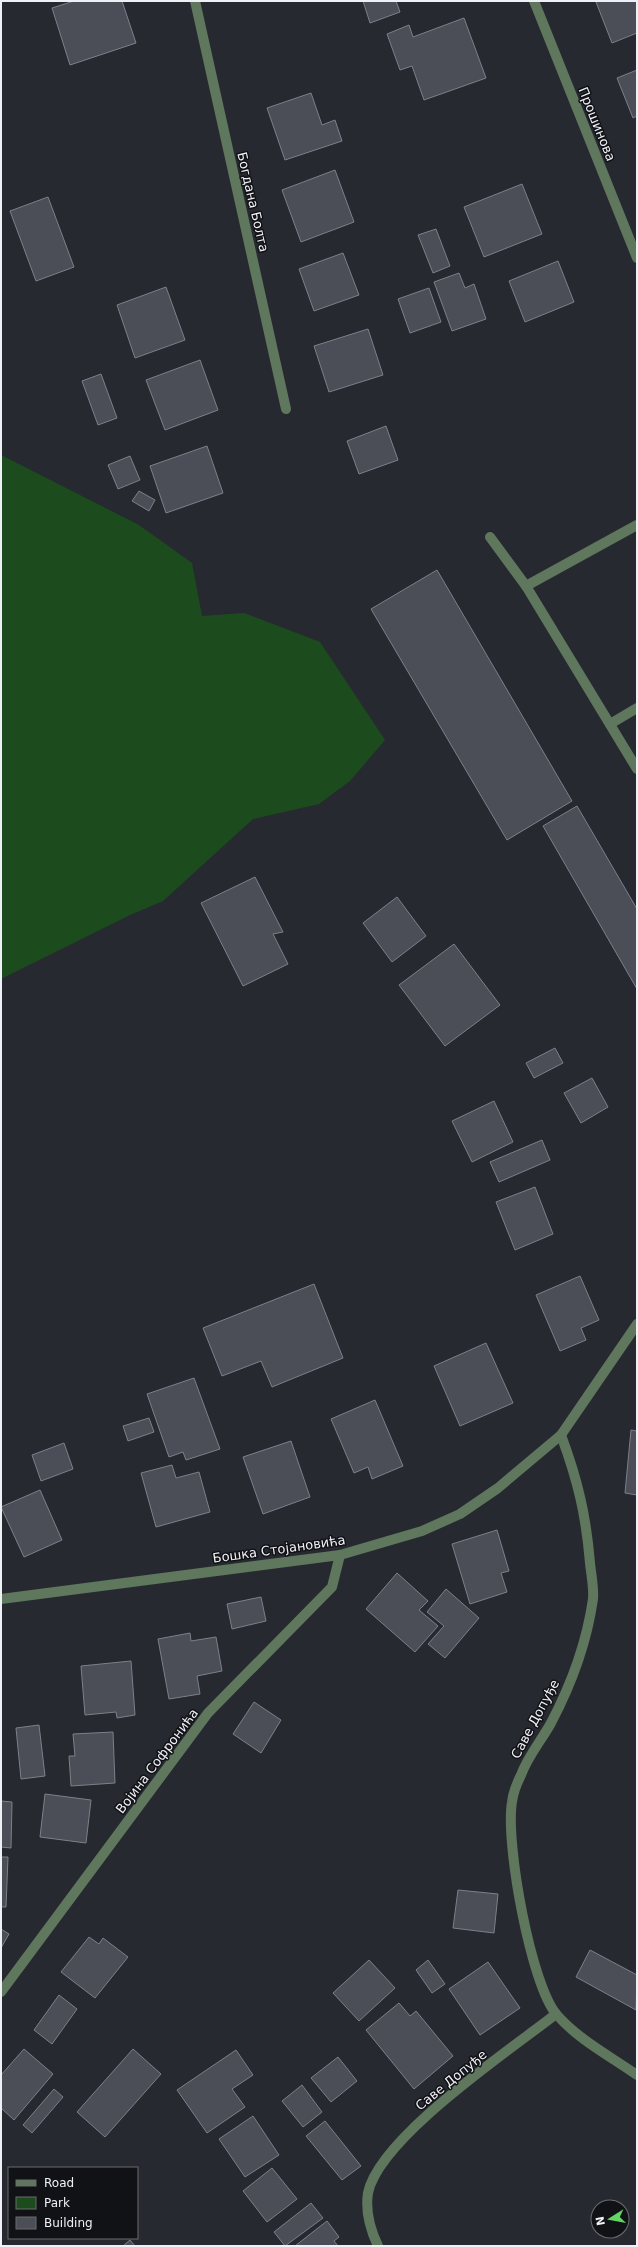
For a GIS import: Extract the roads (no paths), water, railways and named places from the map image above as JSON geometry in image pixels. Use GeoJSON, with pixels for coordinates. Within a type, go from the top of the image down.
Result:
{"type":"FeatureCollection","features":[{"type":"Feature","properties":{"kind":"street","name":"Богдана Болта"},"geometry":{"type":"LineString","coordinates":[[194,1],[286,409]]}},
{"type":"Feature","properties":{"kind":"street","name":"Прошинова"},"geometry":{"type":"LineString","coordinates":[[534,1],[637,258]]}},
{"type":"Feature","properties":{"kind":"street"},"geometry":{"type":"LineString","coordinates":[[526,586],[637,526]]}},
{"type":"Feature","properties":{"kind":"street"},"geometry":{"type":"LineString","coordinates":[[490,537],[526,586],[637,769]]}},
{"type":"Feature","properties":{"kind":"street"},"geometry":{"type":"LineString","coordinates":[[610,724],[637,708]]}},
{"type":"Feature","properties":{"kind":"street","name":"Бошка Стојановића"},"geometry":{"type":"LineString","coordinates":[[1,1599],[340,1555],[422,1531],[460,1514],[498,1488],[562,1435],[637,1324]]}},
{"type":"Feature","properties":{"kind":"street","name":"Саве Допуђе"},"geometry":{"type":"LineString","coordinates":[[562,1435],[577,1477],[583,1500],[593,1597],[578,1663],[551,1723],[529,1757],[512,1803],[513,1858],[533,1963],[543,1992],[556,2014],[578,2036],[637,2075]]}},
{"type":"Feature","properties":{"kind":"street","name":"Војина Софронића"},"geometry":{"type":"LineString","coordinates":[[1,1992],[208,1713],[332,1586],[340,1555]]}},
{"type":"Feature","properties":{"kind":"street","name":"Саве Допуђе"},"geometry":{"type":"LineString","coordinates":[[378,2246],[368,2220],[368,2192],[376,2174],[385,2160],[431,2110],[556,2014]]}}]}
